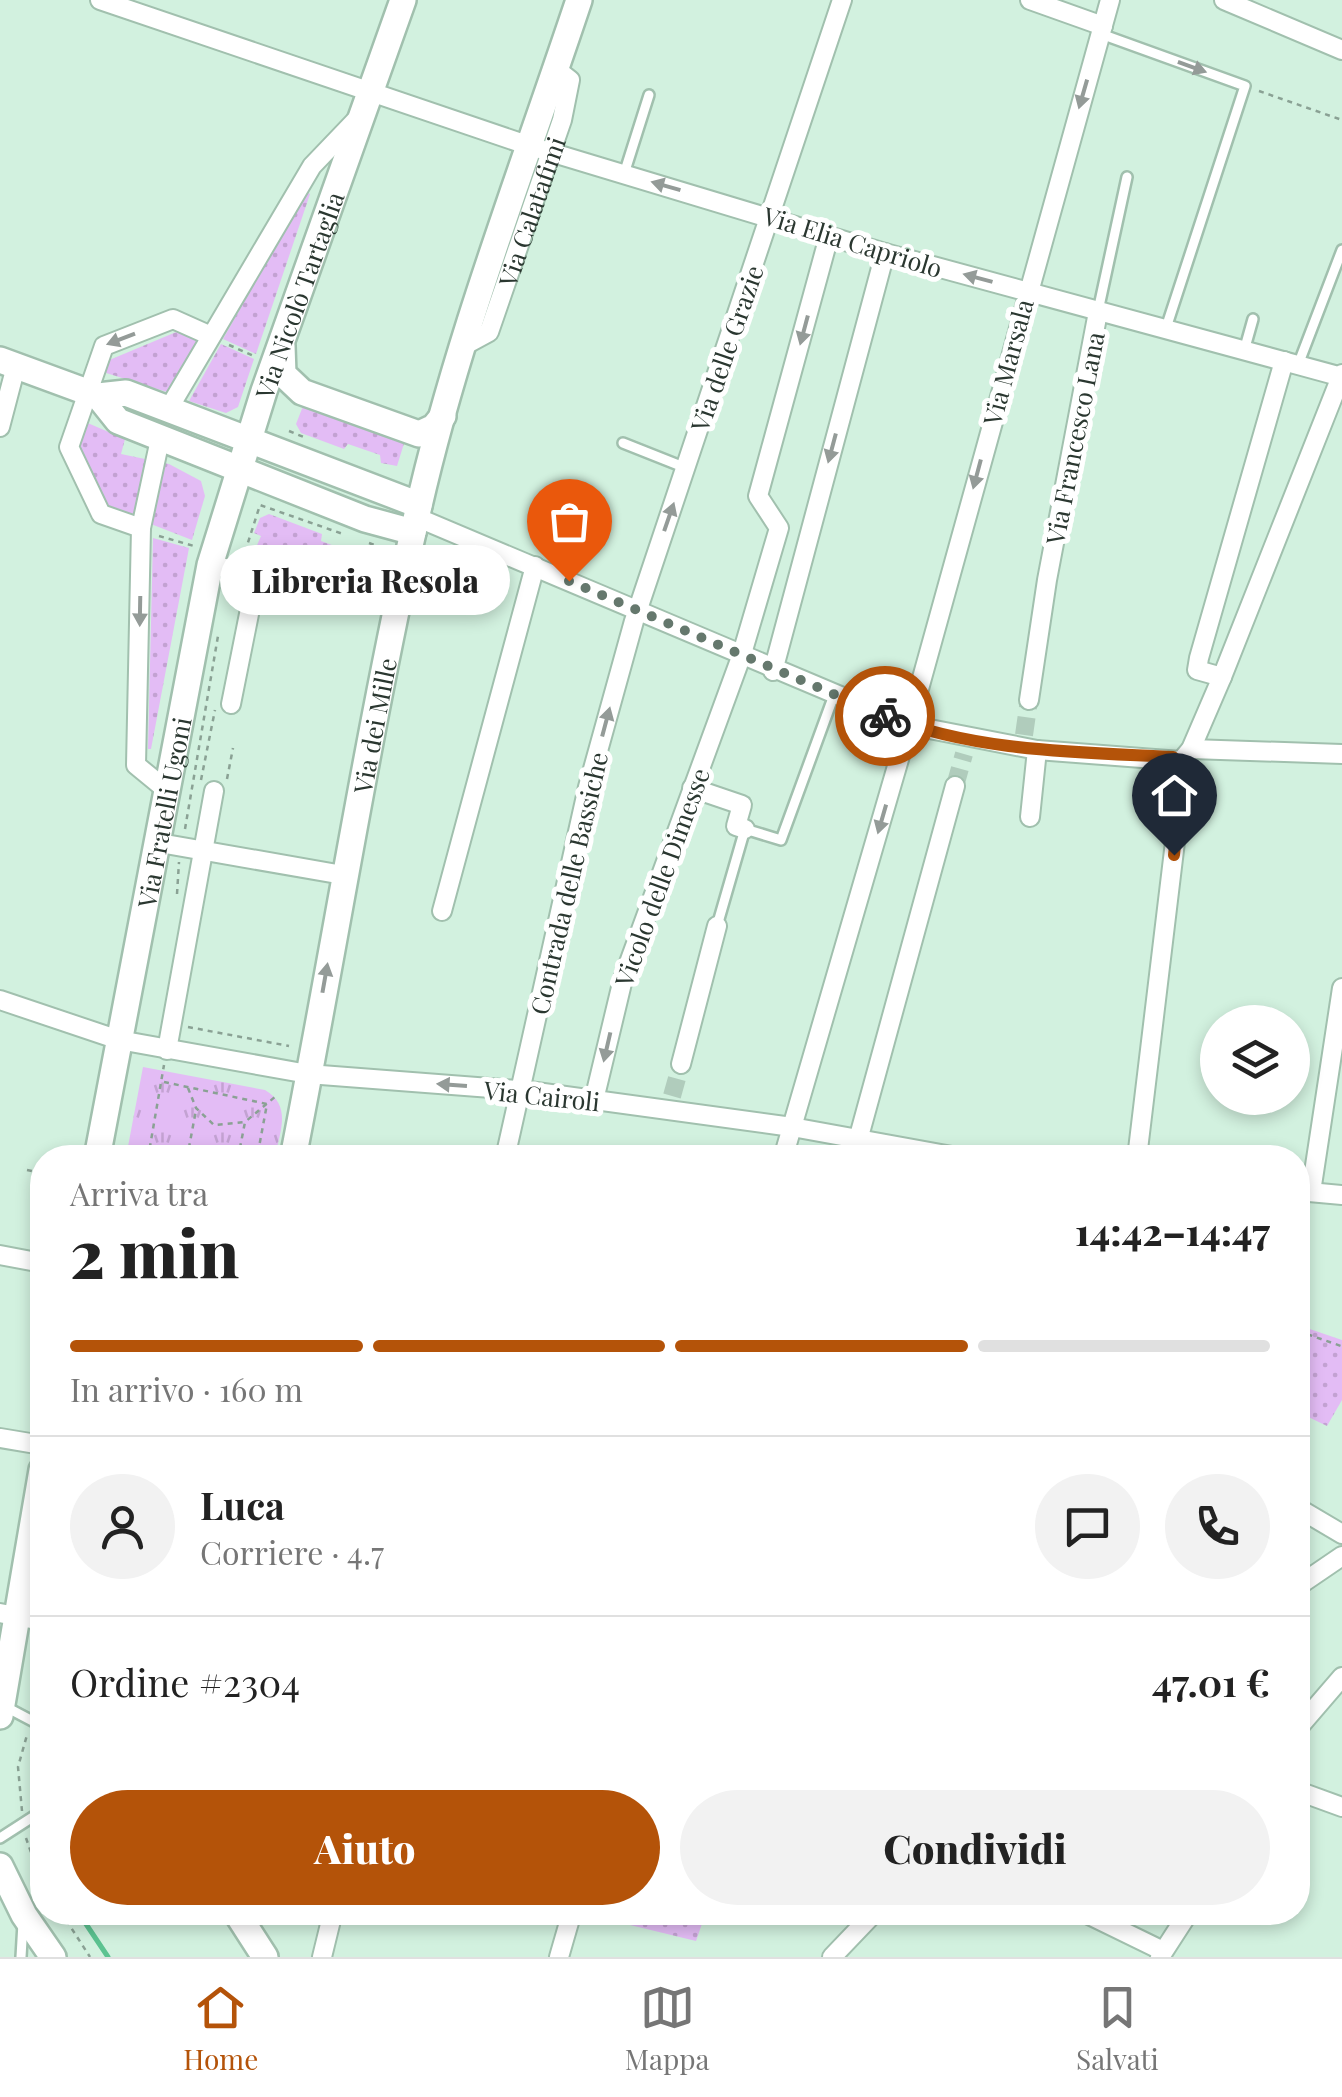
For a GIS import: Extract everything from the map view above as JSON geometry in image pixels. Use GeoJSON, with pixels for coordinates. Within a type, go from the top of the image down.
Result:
{"type":"FeatureCollection","features":[{"type":"Feature","properties":{"kind":"main road","name":"Via Nicolò Tartaglia"},"geometry":{"type":"LineString","coordinates":[[238,469],[357,119],[403,0]]}},
{"type":"Feature","properties":{"kind":"main road","name":"Via Calatafimi"},"geometry":{"type":"LineString","coordinates":[[416,518],[465,345],[540,149],[556,69],[579,0]]}},
{"type":"Feature","properties":{"kind":"main road"},"geometry":{"type":"LineString","coordinates":[[281,341],[283,374],[302,392],[419,434],[434,427],[443,416]]}},
{"type":"Feature","properties":{"kind":"main road"},"geometry":{"type":"LineString","coordinates":[[8,362],[92,394],[126,393],[248,438],[416,518]]}},
{"type":"Feature","properties":{"kind":"main road"},"geometry":{"type":"LineString","coordinates":[[92,394],[118,420],[365,519],[416,518]]}},
{"type":"Feature","properties":{"kind":"main road","name":"Via Fratelli Ugoni"},"geometry":{"type":"LineString","coordinates":[[99,1145],[202,556],[238,469]]}},
{"type":"Feature","properties":{"kind":"main road","name":"Via dei Mille"},"geometry":{"type":"LineString","coordinates":[[294,1145],[343,875],[416,518]]}},
{"type":"Feature","properties":{"kind":"main road"},"geometry":{"type":"LineString","coordinates":[[1,1710],[30,1550]]}},
{"type":"Feature","properties":{"kind":"main road"},"geometry":{"type":"LineString","coordinates":[[1,1875],[30,1924]]}},
{"type":"Feature","properties":{"kind":"main road"},"geometry":{"type":"LineString","coordinates":[[31,1925],[53,1957]]}},
{"type":"Feature","properties":{"kind":"main road"},"geometry":{"type":"LineString","coordinates":[[245,1925],[266,1957]]}},
{"type":"Feature","properties":{"kind":"street","name":"Via Elia Capriolo"},"geometry":{"type":"LineString","coordinates":[[100,0],[540,149],[884,253],[1342,376]]}},
{"type":"Feature","properties":{"kind":"street","name":"Via delle Grazie"},"geometry":{"type":"LineString","coordinates":[[638,610],[842,0]]}},
{"type":"Feature","properties":{"kind":"street"},"geometry":{"type":"LineString","coordinates":[[1030,0],[1102,30]]}},
{"type":"Feature","properties":{"kind":"street","name":"Via Marsala"},"geometry":{"type":"LineString","coordinates":[[787,1145],[909,725],[1026,290],[1072,163],[1110,0]]}},
{"type":"Feature","properties":{"kind":"street"},"geometry":{"type":"LineString","coordinates":[[1224,0],[1342,50]]}},
{"type":"Feature","properties":{"kind":"street","name":"Via Nicolò Tartaglia"},"geometry":{"type":"LineString","coordinates":[[172,404],[215,338],[312,166],[357,119]]}},
{"type":"Feature","properties":{"kind":"street","name":"Vicolo delle Dimesse"},"geometry":{"type":"LineString","coordinates":[[594,1100],[623,980],[741,657],[779,528],[758,496],[829,236]]}},
{"type":"Feature","properties":{"kind":"street"},"geometry":{"type":"LineString","coordinates":[[773,670],[884,253]]}},
{"type":"Feature","properties":{"kind":"street","name":"Via Francesco Lana"},"geometry":{"type":"LineString","coordinates":[[1029,700],[1046,580],[1098,312]]}},
{"type":"Feature","properties":{"kind":"street"},"geometry":{"type":"LineString","coordinates":[[141,533],[101,514],[69,447],[92,394],[104,346],[173,319],[215,338]]}},
{"type":"Feature","properties":{"kind":"street"},"geometry":{"type":"LineString","coordinates":[[0,428],[8,362]]}},
{"type":"Feature","properties":{"kind":"street"},"geometry":{"type":"LineString","coordinates":[[1222,678],[1196,670],[1291,363]]}},
{"type":"Feature","properties":{"kind":"street"},"geometry":{"type":"LineString","coordinates":[[1139,1145],[1186,755],[1222,678],[1300,472],[1342,376]]}},
{"type":"Feature","properties":{"kind":"street"},"geometry":{"type":"LineString","coordinates":[[158,444],[141,533],[136,765],[164,788]]}},
{"type":"Feature","properties":{"kind":"street"},"geometry":{"type":"LineString","coordinates":[[416,518],[741,657],[966,746],[1028,744],[1186,755],[1342,754]]}},
{"type":"Feature","properties":{"kind":"street"},"geometry":{"type":"LineString","coordinates":[[202,556],[257,574],[400,602]]}},
{"type":"Feature","properties":{"kind":"street"},"geometry":{"type":"LineString","coordinates":[[442,911],[535,566]]}},
{"type":"Feature","properties":{"kind":"street"},"geometry":{"type":"LineString","coordinates":[[231,704],[257,574]]}},
{"type":"Feature","properties":{"kind":"street","name":"Contrada delle Bassiche"},"geometry":{"type":"LineString","coordinates":[[508,1145],[588,787],[638,610]]}},
{"type":"Feature","properties":{"kind":"street"},"geometry":{"type":"LineString","coordinates":[[1028,744],[1030,817]]}},
{"type":"Feature","properties":{"kind":"street"},"geometry":{"type":"LineString","coordinates":[[858,1140],[955,786]]}},
{"type":"Feature","properties":{"kind":"street"},"geometry":{"type":"LineString","coordinates":[[692,788],[742,805],[736,826],[745,829]]}},
{"type":"Feature","properties":{"kind":"street"},"geometry":{"type":"LineString","coordinates":[[167,1050],[214,791]]}},
{"type":"Feature","properties":{"kind":"street"},"geometry":{"type":"LineString","coordinates":[[154,842],[343,875]]}},
{"type":"Feature","properties":{"kind":"street"},"geometry":{"type":"LineString","coordinates":[[681,1064],[717,926]]}},
{"type":"Feature","properties":{"kind":"street"},"geometry":{"type":"LineString","coordinates":[[1310,1159],[1342,988]]}},
{"type":"Feature","properties":{"kind":"street","name":"Via Cairoli"},"geometry":{"type":"LineString","coordinates":[[0,1000],[119,1040],[308,1074],[520,1090],[594,1100],[670,1103],[887,1145]]}},
{"type":"Feature","properties":{"kind":"street"},"geometry":{"type":"LineString","coordinates":[[1310,1192],[1342,1195]]}},
{"type":"Feature","properties":{"kind":"street"},"geometry":{"type":"LineString","coordinates":[[0,1255],[30,1260]]}},
{"type":"Feature","properties":{"kind":"street"},"geometry":{"type":"LineString","coordinates":[[0,1438],[30,1443]]}},
{"type":"Feature","properties":{"kind":"street"},"geometry":{"type":"LineString","coordinates":[[1310,1515],[1342,1534]]}},
{"type":"Feature","properties":{"kind":"street"},"geometry":{"type":"LineString","coordinates":[[1310,1572],[1342,1556]]}},
{"type":"Feature","properties":{"kind":"street"},"geometry":{"type":"LineString","coordinates":[[1310,1714],[1342,1677]]}},
{"type":"Feature","properties":{"kind":"street"},"geometry":{"type":"LineString","coordinates":[[1310,1795],[1342,1807]]}},
{"type":"Feature","properties":{"kind":"street"},"geometry":{"type":"LineString","coordinates":[[322,1957],[330,1925]]}},
{"type":"Feature","properties":{"kind":"street"},"geometry":{"type":"LineString","coordinates":[[559,1957],[568,1925]]}},
{"type":"Feature","properties":{"kind":"street"},"geometry":{"type":"LineString","coordinates":[[832,1957],[863,1925]]}},
{"type":"Feature","properties":{"kind":"street"},"geometry":{"type":"LineString","coordinates":[[1107,1925],[1162,1954],[1181,1925]]}},
{"type":"Feature","properties":{"kind":"lane"},"geometry":{"type":"LineString","coordinates":[[1102,30],[1245,86],[1165,331]]}},
{"type":"Feature","properties":{"kind":"lane"},"geometry":{"type":"LineString","coordinates":[[624,174],[648,95]]}},
{"type":"Feature","properties":{"kind":"lane","name":"Via Francesco Lana"},"geometry":{"type":"LineString","coordinates":[[1098,312],[1127,177]]}},
{"type":"Feature","properties":{"kind":"lane"},"geometry":{"type":"LineString","coordinates":[[1291,363],[1342,250]]}},
{"type":"Feature","properties":{"kind":"lane"},"geometry":{"type":"LineString","coordinates":[[1244,351],[1253,319]]}},
{"type":"Feature","properties":{"kind":"lane"},"geometry":{"type":"LineString","coordinates":[[623,443],[686,468]]}},
{"type":"Feature","properties":{"kind":"lane"},"geometry":{"type":"LineString","coordinates":[[717,926],[745,829],[781,840],[834,695]]}},
{"type":"Feature","properties":{"kind":"lane"},"geometry":{"type":"LineString","coordinates":[[1,1710],[30,1720]]}},
{"type":"Feature","properties":{"kind":"lane"},"geometry":{"type":"LineString","coordinates":[[0,1838],[30,1819]]}},
{"type":"Feature","properties":{"kind":"lane"},"geometry":{"type":"LineString","coordinates":[[20,1957],[24,1915]]}},
{"type":"Feature","properties":{"kind":"path"},"geometry":{"type":"LineString","coordinates":[[1245,86],[1342,120]]}},
{"type":"Feature","properties":{"kind":"path"},"geometry":{"type":"LineString","coordinates":[[215,338],[259,358]]}},
{"type":"Feature","properties":{"kind":"path"},"geometry":{"type":"LineString","coordinates":[[242,560],[260,505],[350,537]]}},
{"type":"Feature","properties":{"kind":"path"},"geometry":{"type":"LineString","coordinates":[[141,533],[202,556]]}},
{"type":"Feature","properties":{"kind":"path"},"geometry":{"type":"LineString","coordinates":[[369,543],[387,550]]}},
{"type":"Feature","properties":{"kind":"path"},"geometry":{"type":"LineString","coordinates":[[176,907],[182,846],[220,646],[218,634]]}},
{"type":"Feature","properties":{"kind":"path"},"geometry":{"type":"LineString","coordinates":[[181,1026],[289,1046]]}},
{"type":"Feature","properties":{"kind":"path"},"geometry":{"type":"LineString","coordinates":[[150,1145],[164,1071]]}},
{"type":"Feature","properties":{"kind":"path"},"geometry":{"type":"LineString","coordinates":[[162,1082],[267,1104]]}},
{"type":"Feature","properties":{"kind":"path"},"geometry":{"type":"LineString","coordinates":[[188,1088],[196,1108],[214,1125],[245,1122],[276,1096]]}},
{"type":"Feature","properties":{"kind":"path"},"geometry":{"type":"LineString","coordinates":[[259,1145],[267,1104]]}},
{"type":"Feature","properties":{"kind":"path"},"geometry":{"type":"LineString","coordinates":[[189,1145],[196,1108]]}},
{"type":"Feature","properties":{"kind":"path"},"geometry":{"type":"LineString","coordinates":[[241,1145],[245,1122]]}},
{"type":"Feature","properties":{"kind":"path"},"geometry":{"type":"LineString","coordinates":[[1310,1334],[1341,1346]]}},
{"type":"Feature","properties":{"kind":"path"},"geometry":{"type":"LineString","coordinates":[[30,1724],[18,1767],[30,1843]]}},
{"type":"Feature","properties":{"kind":"path"},"geometry":{"type":"LineString","coordinates":[[69,1925],[90,1957]]}},
{"type":"Feature","properties":{"kind":"green space"},"geometry":{"type":"Polygon","coordinates":[[[306,192],[310,194],[256,354],[223,339],[306,192]]]}},
{"type":"Feature","properties":{"kind":"green space"},"geometry":{"type":"Polygon","coordinates":[[[181,330],[202,338],[167,392],[103,372],[107,361],[181,330]]]}},
{"type":"Feature","properties":{"kind":"green space"},"geometry":{"type":"Polygon","coordinates":[[[221,344],[254,359],[238,407],[226,413],[189,401],[221,344]]]}},
{"type":"Feature","properties":{"kind":"green space"},"geometry":{"type":"Polygon","coordinates":[[[305,401],[406,437],[397,466],[381,463],[380,455],[348,444],[344,449],[301,433],[296,424],[305,401]]]}},
{"type":"Feature","properties":{"kind":"green space"},"geometry":{"type":"Polygon","coordinates":[[[83,421],[125,439],[121,454],[169,464],[201,481],[205,496],[192,540],[107,507],[75,446],[83,421]]]}},
{"type":"Feature","properties":{"kind":"green space"},"geometry":{"type":"Polygon","coordinates":[[[269,514],[322,534],[321,541],[359,555],[362,550],[374,553],[378,562],[371,587],[249,564],[261,536],[254,533],[260,518],[269,514]]]}},
{"type":"Feature","properties":{"kind":"green space"},"geometry":{"type":"Polygon","coordinates":[[[153,538],[189,548],[148,749],[153,538]]]}},
{"type":"Feature","properties":{"kind":"green space"},"geometry":{"type":"Polygon","coordinates":[[[143,1067],[265,1090],[281,1111],[278,1145],[128,1145],[143,1067]]]}},
{"type":"Feature","properties":{"kind":"green space"},"geometry":{"type":"Polygon","coordinates":[[[1310,1329],[1342,1340],[1342,1400],[1327,1426],[1310,1418],[1310,1329]]]}},
{"type":"Feature","properties":{"kind":"green space"},"geometry":{"type":"Polygon","coordinates":[[[630,1925],[702,1925],[696,1941],[630,1925]]]}},
{"type":"Feature","properties":{"kind":"waterway"},"geometry":{"type":"LineString","coordinates":[[87,1925],[108,1957]]}},
{"type":"Feature","properties":{"kind":"tunnel"},"geometry":{"type":"LineString","coordinates":[[1024,735],[1029,700]]}},
{"type":"Feature","properties":{"kind":"tunnel"},"geometry":{"type":"LineString","coordinates":[[955,786],[964,754]]}},
{"type":"Feature","properties":{"kind":"tunnel"},"geometry":{"type":"LineString","coordinates":[[672,1096],[681,1064]]}},
{"type":"Feature","properties":{"kind":"way so far"},"geometry":{"type":"LineString","coordinates":[[569,581],[885,716]]}},
{"type":"Feature","properties":{"kind":"place","name":"Libreria Resola"},"geometry":{"type":"Point","coordinates":[569,581]}},
{"type":"Feature","properties":{"kind":"route"},"geometry":{"type":"LineString","coordinates":[[885,716],[939,732],[1038,750],[1181,760],[1174,855]]}}]}
